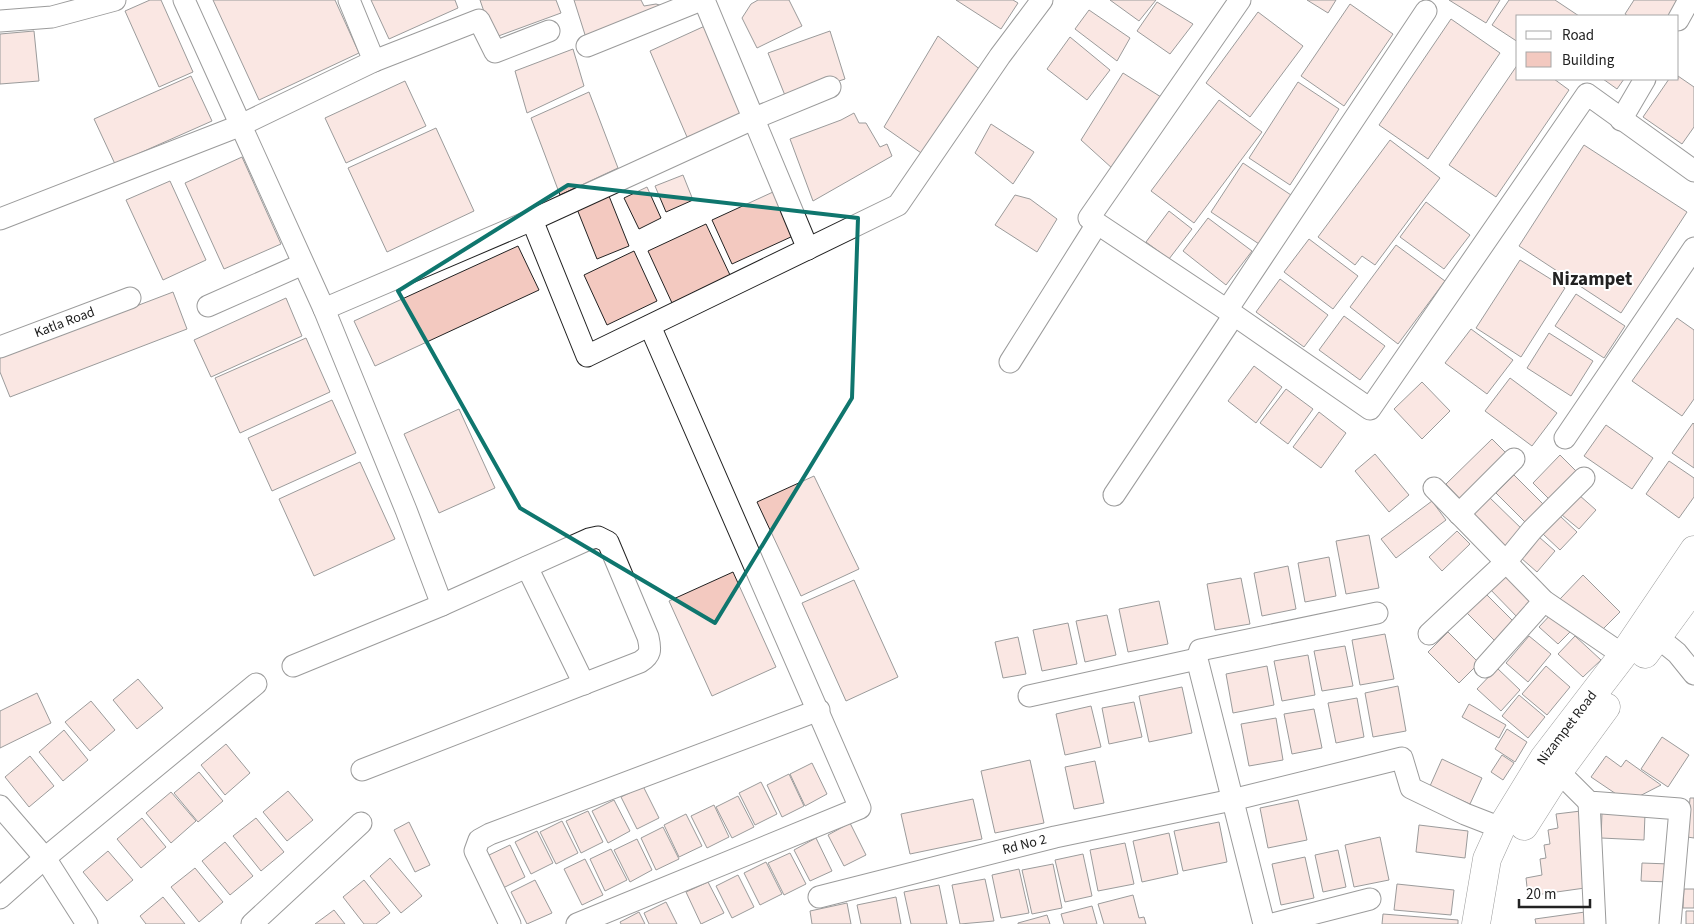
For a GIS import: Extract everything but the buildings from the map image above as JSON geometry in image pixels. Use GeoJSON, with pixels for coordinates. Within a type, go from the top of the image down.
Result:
{"type":"FeatureCollection","features":[{"type":"Feature","properties":{"kind":"main road","name":"Nizampet Road"},"geometry":{"type":"LineString","coordinates":[[1476,924],[1487,859],[1501,828],[1551,765],[1651,631],[1694,550]]}},
{"type":"Feature","properties":{"kind":"main road","name":"Nizampet Road"},"geometry":{"type":"LineString","coordinates":[[1493,924],[1498,883],[1514,840],[1551,765],[1624,655],[1651,631],[1694,587]]}},
{"type":"Feature","properties":{"kind":"street"},"geometry":{"type":"LineString","coordinates":[[0,21],[52,17],[115,0]]}},
{"type":"Feature","properties":{"kind":"street"},"geometry":{"type":"LineString","coordinates":[[184,0],[239,126],[324,309],[406,510],[442,605]]}},
{"type":"Feature","properties":{"kind":"street"},"geometry":{"type":"LineString","coordinates":[[349,0],[374,60]]}},
{"type":"Feature","properties":{"kind":"street"},"geometry":{"type":"LineString","coordinates":[[588,46],[702,0],[755,118],[808,249]]}},
{"type":"Feature","properties":{"kind":"street"},"geometry":{"type":"LineString","coordinates":[[532,220],[587,356],[898,205],[1000,56],[1042,0]]}},
{"type":"Feature","properties":{"kind":"street"},"geometry":{"type":"LineString","coordinates":[[1240,0],[1089,218],[1231,312],[1370,410],[1587,94],[1694,171]]}},
{"type":"Feature","properties":{"kind":"street"},"geometry":{"type":"LineString","coordinates":[[1679,18],[1689,0]]}},
{"type":"Feature","properties":{"kind":"street"},"geometry":{"type":"LineString","coordinates":[[1114,494],[1426,11]]}},
{"type":"Feature","properties":{"kind":"street"},"geometry":{"type":"LineString","coordinates":[[0,219],[239,126],[374,60],[479,20],[495,52],[549,31]]}},
{"type":"Feature","properties":{"kind":"street"},"geometry":{"type":"LineString","coordinates":[[1621,120],[1643,80]]}},
{"type":"Feature","properties":{"kind":"street"},"geometry":{"type":"LineString","coordinates":[[324,309],[532,220],[755,118],[830,87]]}},
{"type":"Feature","properties":{"kind":"street"},"geometry":{"type":"LineString","coordinates":[[1010,362],[1097,224]]}},
{"type":"Feature","properties":{"kind":"street"},"geometry":{"type":"LineString","coordinates":[[1565,438],[1694,248]]}},
{"type":"Feature","properties":{"kind":"street"},"geometry":{"type":"LineString","coordinates":[[208,306],[303,264]]}},
{"type":"Feature","properties":{"kind":"street","name":"Katla Road"},"geometry":{"type":"LineString","coordinates":[[0,347],[130,298]]}},
{"type":"Feature","properties":{"kind":"street"},"geometry":{"type":"LineString","coordinates":[[577,924],[860,808],[819,710],[650,326]]}},
{"type":"Feature","properties":{"kind":"street"},"geometry":{"type":"LineString","coordinates":[[1459,514],[1514,459]]}},
{"type":"Feature","properties":{"kind":"street"},"geometry":{"type":"LineString","coordinates":[[1429,634],[1505,563],[1532,530],[1584,478]]}},
{"type":"Feature","properties":{"kind":"street"},"geometry":{"type":"LineString","coordinates":[[1434,488],[1544,601],[1624,655]]}},
{"type":"Feature","properties":{"kind":"street"},"geometry":{"type":"LineString","coordinates":[[293,666],[442,605],[589,539],[598,537],[608,542],[648,637],[651,651],[649,656],[640,662],[362,770]]}},
{"type":"Feature","properties":{"kind":"street"},"geometry":{"type":"LineString","coordinates":[[527,567],[584,684]]}},
{"type":"Feature","properties":{"kind":"street"},"geometry":{"type":"LineString","coordinates":[[1486,667],[1544,601]]}},
{"type":"Feature","properties":{"kind":"street"},"geometry":{"type":"LineString","coordinates":[[1264,924],[1197,659],[1200,650],[1377,613]]}},
{"type":"Feature","properties":{"kind":"street"},"geometry":{"type":"LineString","coordinates":[[1651,631],[1677,653],[1694,674]]}},
{"type":"Feature","properties":{"kind":"street"},"geometry":{"type":"LineString","coordinates":[[1029,696],[1197,659]]}},
{"type":"Feature","properties":{"kind":"street"},"geometry":{"type":"LineString","coordinates":[[0,898],[45,858],[256,684]]}},
{"type":"Feature","properties":{"kind":"street"},"geometry":{"type":"LineString","coordinates":[[510,924],[475,851],[479,840],[490,834],[819,710]]}},
{"type":"Feature","properties":{"kind":"street","name":"Rd No 2"},"geometry":{"type":"LineString","coordinates":[[819,898],[1055,837],[1232,800],[1402,758],[1411,788],[1465,814],[1501,828]]}},
{"type":"Feature","properties":{"kind":"street"},"geometry":{"type":"LineString","coordinates":[[1551,765],[1589,802],[1680,809],[1670,924]]}},
{"type":"Feature","properties":{"kind":"street"},"geometry":{"type":"LineString","coordinates":[[1589,802],[1595,924]]}},
{"type":"Feature","properties":{"kind":"street"},"geometry":{"type":"LineString","coordinates":[[0,806],[45,858],[87,924]]}},
{"type":"Feature","properties":{"kind":"street"},"geometry":{"type":"LineString","coordinates":[[252,924],[361,822]]}},
{"type":"Feature","properties":{"kind":"street"},"geometry":{"type":"LineString","coordinates":[[1273,924],[1370,899]]}},
{"type":"Feature","properties":{"kind":"highlighted area"},"geometry":{"type":"Polygon","coordinates":[[[568,185],[858,218],[852,398],[715,623],[520,508],[398,291],[568,185]]]}},
{"type":"Feature","properties":{"kind":"district","name":"Nizampet"},"geometry":{"type":"Point","coordinates":[1592,279]}}]}
